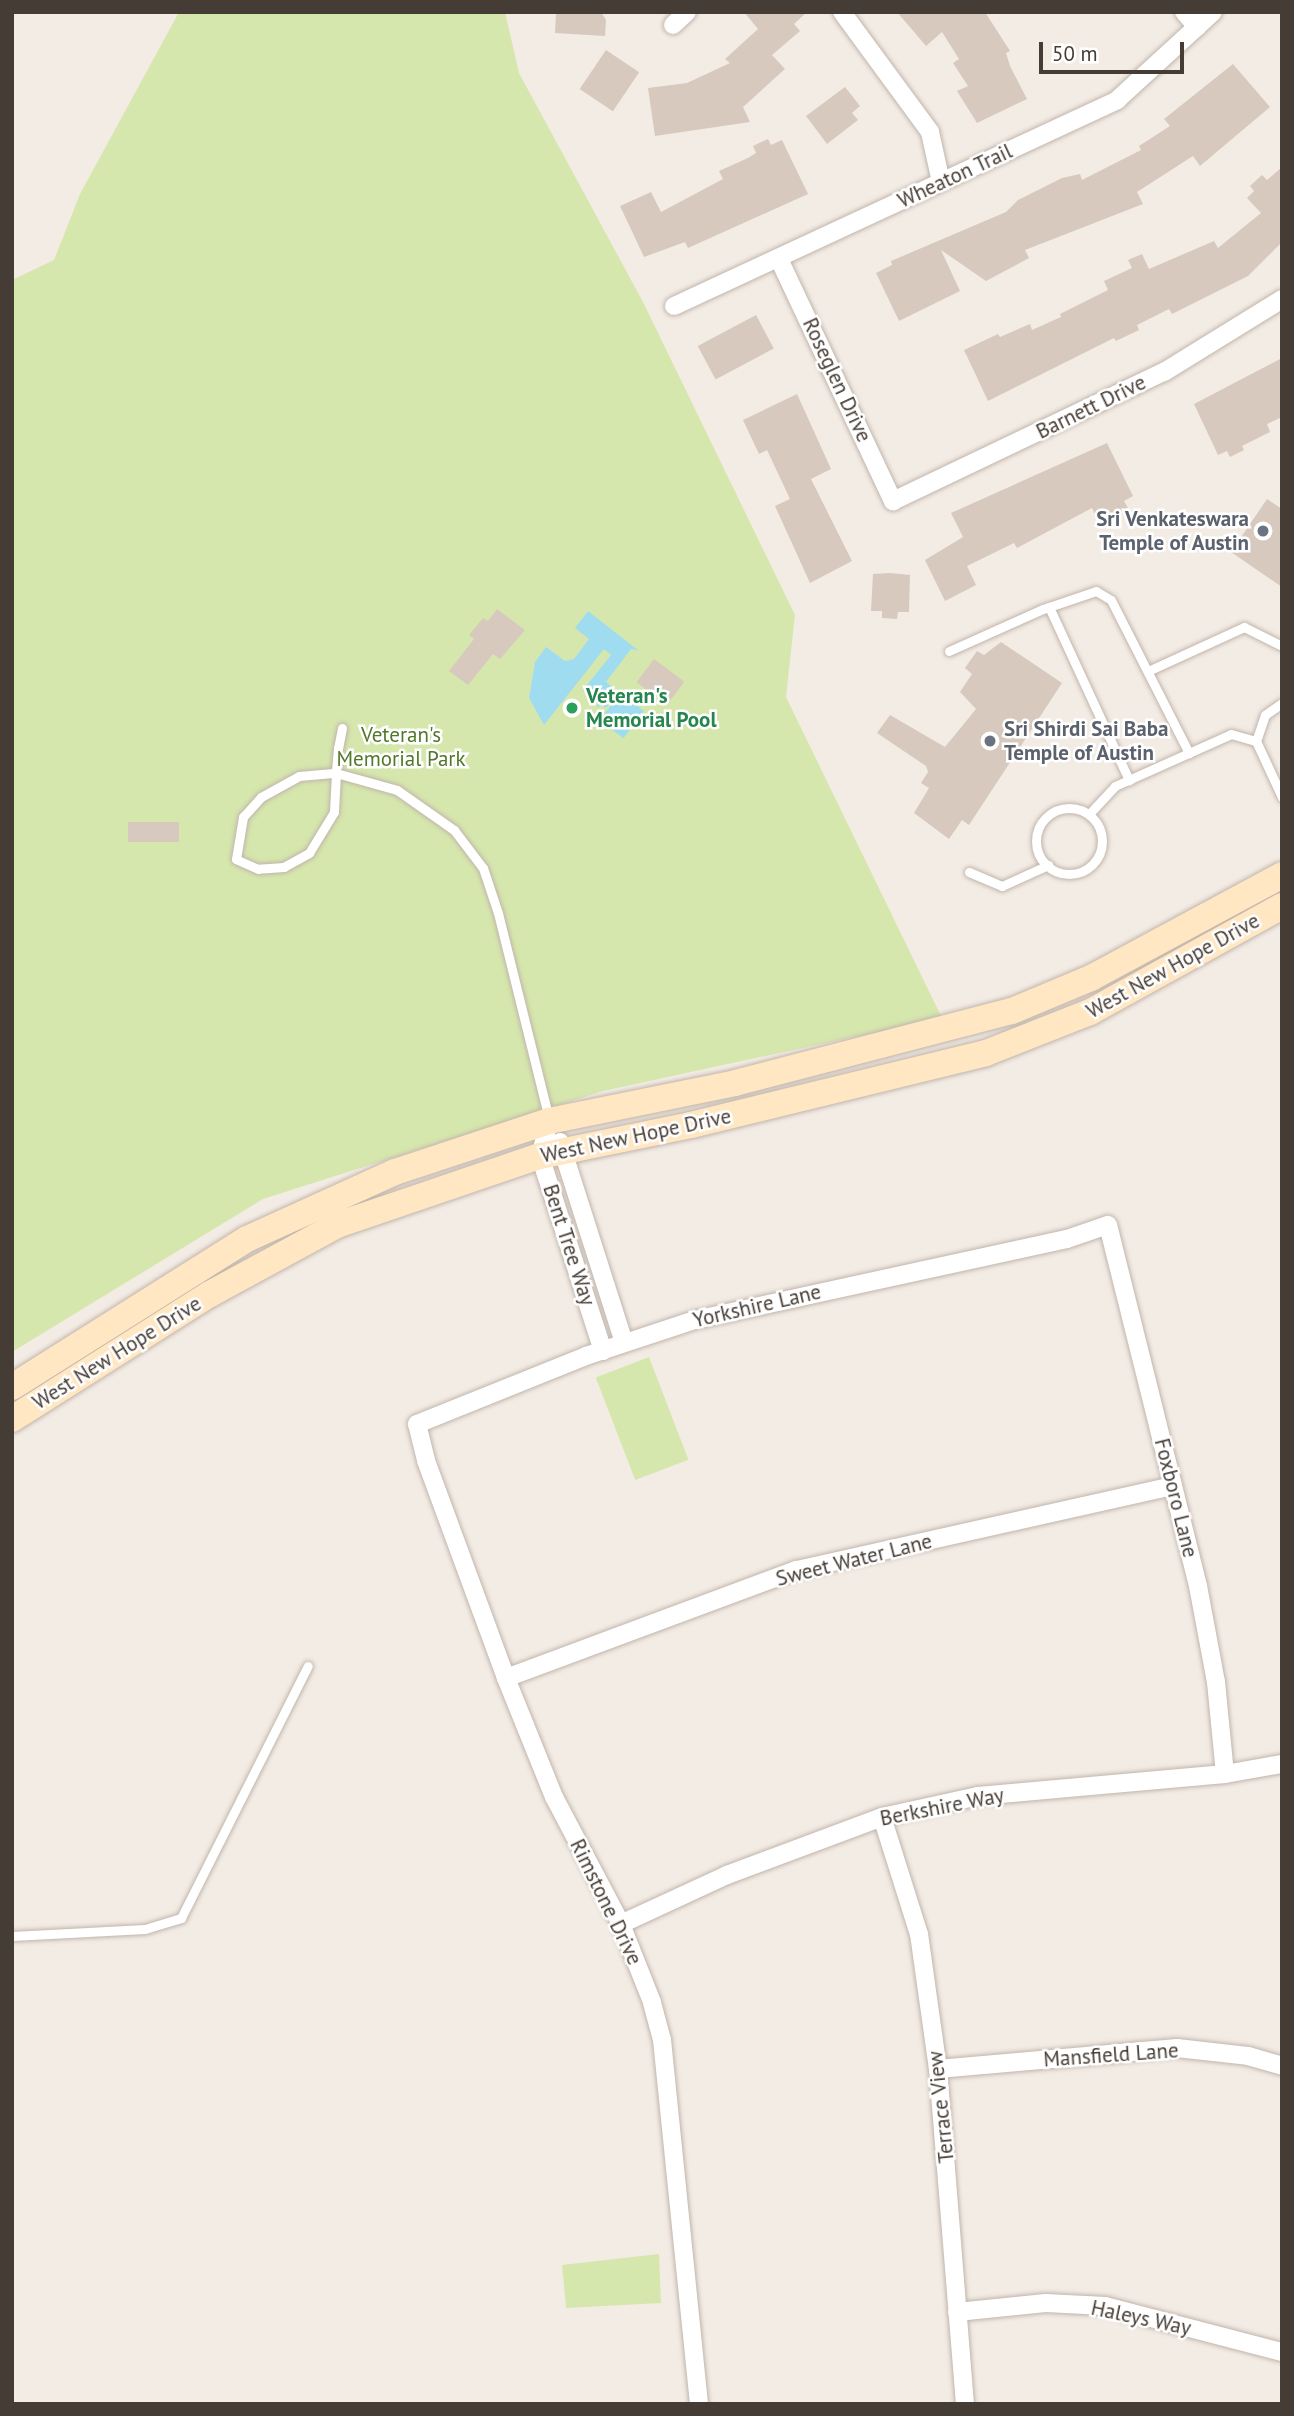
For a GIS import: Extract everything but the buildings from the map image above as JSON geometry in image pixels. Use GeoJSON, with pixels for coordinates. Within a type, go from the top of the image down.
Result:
{"type":"FeatureCollection","features":[{"type":"Feature","properties":{"kind":"main road","name":"West New Hope Drive"},"geometry":{"type":"LineString","coordinates":[[12,1387],[247,1239],[395,1172],[549,1121],[735,1083],[1012,1011],[1091,978],[1282,875]]}},
{"type":"Feature","properties":{"kind":"main road","name":"West New Hope Drive"},"geometry":{"type":"LineString","coordinates":[[12,1419],[210,1294],[337,1225],[552,1153],[691,1125],[986,1054],[1090,1013],[1282,906]]}},
{"type":"Feature","properties":{"kind":"street"},"geometry":{"type":"LineString","coordinates":[[842,12],[930,132],[941,182]]}},
{"type":"Feature","properties":{"kind":"street"},"geometry":{"type":"LineString","coordinates":[[1184,12],[1197,27]]}},
{"type":"Feature","properties":{"kind":"street","name":"Wheaton Trail"},"geometry":{"type":"LineString","coordinates":[[674,306],[1117,100],[1213,12]]}},
{"type":"Feature","properties":{"kind":"street","name":"Roseglen Drive"},"geometry":{"type":"LineString","coordinates":[[779,258],[893,501]]}},
{"type":"Feature","properties":{"kind":"street","name":"Barnett Drive"},"geometry":{"type":"LineString","coordinates":[[893,501],[1164,372],[1282,299]]}},
{"type":"Feature","properties":{"kind":"street","name":"Bent Tree Way"},"geometry":{"type":"LineString","coordinates":[[549,1121],[552,1153],[603,1351]]}},
{"type":"Feature","properties":{"kind":"street","name":"Bent Tree Way"},"geometry":{"type":"LineString","coordinates":[[552,1153],[624,1342]]}},
{"type":"Feature","properties":{"kind":"street","name":"Yorkshire Lane"},"geometry":{"type":"LineString","coordinates":[[417,1424],[624,1342],[747,1307],[1067,1239],[1108,1225]]}},
{"type":"Feature","properties":{"kind":"street","name":"Foxboro Lane"},"geometry":{"type":"LineString","coordinates":[[1108,1225],[1173,1486],[1214,1668],[1225,1774]]}},
{"type":"Feature","properties":{"kind":"street","name":"Rimstone Drive"},"geometry":{"type":"LineString","coordinates":[[417,1424],[426,1460],[506,1678],[554,1797],[621,1924],[662,2040],[699,2404]]}},
{"type":"Feature","properties":{"kind":"street","name":"Sweet Water Lane"},"geometry":{"type":"LineString","coordinates":[[506,1678],[797,1570],[1173,1486]]}},
{"type":"Feature","properties":{"kind":"street","name":"Berkshire Way"},"geometry":{"type":"LineString","coordinates":[[621,1924],[727,1875],[882,1817],[978,1797],[1225,1774],[1282,1764]]}},
{"type":"Feature","properties":{"kind":"street","name":"Terrace View"},"geometry":{"type":"LineString","coordinates":[[882,1817],[919,1934],[938,2069],[965,2404]]}},
{"type":"Feature","properties":{"kind":"street","name":"Mansfield Lane"},"geometry":{"type":"LineString","coordinates":[[938,2069],[1177,2048],[1248,2056],[1282,2066]]}},
{"type":"Feature","properties":{"kind":"street","name":"Haleys Way"},"geometry":{"type":"LineString","coordinates":[[957,2312],[1046,2303],[1105,2306],[1282,2352]]}},
{"type":"Feature","properties":{"kind":"lane"},"geometry":{"type":"LineString","coordinates":[[949,652],[1049,607],[1096,591],[1111,600],[1189,753]]}},
{"type":"Feature","properties":{"kind":"lane"},"geometry":{"type":"LineString","coordinates":[[1049,607],[1129,780]]}},
{"type":"Feature","properties":{"kind":"lane"},"geometry":{"type":"LineString","coordinates":[[1148,671],[1244,627],[1282,646]]}},
{"type":"Feature","properties":{"kind":"lane"},"geometry":{"type":"LineString","coordinates":[[1282,703],[1265,715],[1256,741],[1282,797]]}},
{"type":"Feature","properties":{"kind":"lane"},"geometry":{"type":"LineString","coordinates":[[342,728],[336,773],[334,812],[309,853],[284,867],[258,869],[236,859],[243,817],[261,797],[299,776],[336,773],[397,790],[424,806],[454,830],[483,868],[544,1086],[549,1121]]}},
{"type":"Feature","properties":{"kind":"lane"},"geometry":{"type":"LineString","coordinates":[[1089,814],[1115,786],[1231,734],[1256,741]]}},
{"type":"Feature","properties":{"kind":"lane"},"geometry":{"type":"LineString","coordinates":[[1068,808],[1089,814],[1102,842],[1095,861],[1068,873],[1048,865],[1037,847],[1037,835],[1047,816],[1068,808]]}},
{"type":"Feature","properties":{"kind":"lane"},"geometry":{"type":"LineString","coordinates":[[970,872],[1002,886],[1048,865]]}},
{"type":"Feature","properties":{"kind":"lane"},"geometry":{"type":"LineString","coordinates":[[12,1936],[145,1929],[181,1918],[308,1666]]}},
{"type":"Feature","properties":{"kind":"green space","name":"Veteran's Memorial Park"},"geometry":{"type":"Polygon","coordinates":[[[179,12],[505,12],[519,73],[643,302],[795,615],[786,697],[942,1018],[603,1091],[263,1199],[12,1352],[12,280],[54,260],[80,194],[179,12]]]}},
{"type":"Feature","properties":{"kind":"green space"},"geometry":{"type":"Polygon","coordinates":[[[649,1357],[688,1460],[635,1480],[596,1377],[649,1357]]]}},
{"type":"Feature","properties":{"kind":"green space"},"geometry":{"type":"Polygon","coordinates":[[[659,2254],[661,2303],[566,2308],[562,2265],[659,2254]]]}},
{"type":"Feature","properties":{"kind":"water"},"geometry":{"type":"Polygon","coordinates":[[[588,611],[639,651],[631,649],[606,682],[618,692],[606,708],[601,704],[597,709],[598,702],[583,690],[611,655],[604,649],[544,725],[529,698],[535,662],[546,647],[565,661],[574,659],[589,639],[575,628],[588,611]]]}},
{"type":"Feature","properties":{"kind":"water"},"geometry":{"type":"Polygon","coordinates":[[[620,693],[644,711],[623,738],[600,720],[620,693]]]}},
{"type":"Feature","properties":{"kind":"place","name":"Sri Venkateswara Temple of Austin"},"geometry":{"type":"Point","coordinates":[1263,531]}},
{"type":"Feature","properties":{"kind":"place","name":"Veteran's Memorial Pool"},"geometry":{"type":"Point","coordinates":[572,708]}},
{"type":"Feature","properties":{"kind":"place","name":"Sri Shirdi Sai Baba Temple of Austin"},"geometry":{"type":"Point","coordinates":[990,741]}}]}
